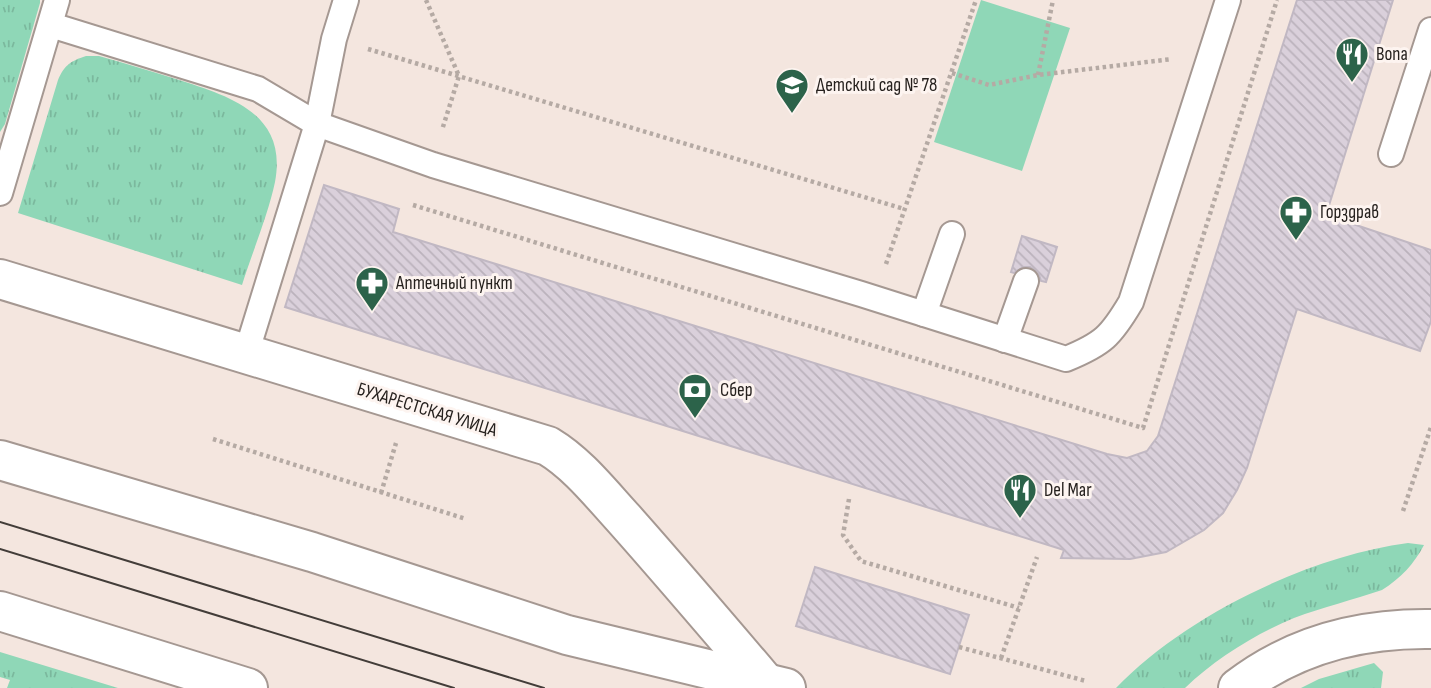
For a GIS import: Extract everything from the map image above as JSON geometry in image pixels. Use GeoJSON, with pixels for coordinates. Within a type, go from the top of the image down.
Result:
{"type":"FeatureCollection","features":[{"type":"Feature","properties":{"kind":"main road","name":"БУХАРЕСТСКАЯ УЛИЦА"},"geometry":{"type":"LineString","coordinates":[[0,279],[548,446],[560,454],[601,494],[775,685]]}},
{"type":"Feature","properties":{"kind":"main road","name":"БУХАРЕСТСКАЯ УЛИЦА"},"geometry":{"type":"LineString","coordinates":[[0,460],[312,552],[566,635],[775,685]]}},
{"type":"Feature","properties":{"kind":"main road"},"geometry":{"type":"LineString","coordinates":[[0,611],[248,688]]}},
{"type":"Feature","properties":{"kind":"main road"},"geometry":{"type":"LineString","coordinates":[[1238,688],[1301,650],[1355,634],[1412,628],[1431,629]]}},
{"type":"Feature","properties":{"kind":"lane"},"geometry":{"type":"LineString","coordinates":[[0,193],[57,0]]}},
{"type":"Feature","properties":{"kind":"lane"},"geometry":{"type":"LineString","coordinates":[[246,355],[317,124],[334,39],[346,0]]}},
{"type":"Feature","properties":{"kind":"lane"},"geometry":{"type":"LineString","coordinates":[[51,25],[258,89],[317,124],[433,165],[1066,359],[1095,347],[1115,330],[1131,302],[1228,0]]}},
{"type":"Feature","properties":{"kind":"lane"},"geometry":{"type":"LineString","coordinates":[[1391,154],[1431,30]]}},
{"type":"Feature","properties":{"kind":"lane"},"geometry":{"type":"LineString","coordinates":[[924,314],[952,234]]}},
{"type":"Feature","properties":{"kind":"lane"},"geometry":{"type":"LineString","coordinates":[[1005,340],[1026,281]]}},
{"type":"Feature","properties":{"kind":"path"},"geometry":{"type":"LineString","coordinates":[[421,207],[459,76],[426,0]]}},
{"type":"Feature","properties":{"kind":"path"},"geometry":{"type":"LineString","coordinates":[[886,266],[975,0]]}},
{"type":"Feature","properties":{"kind":"path"},"geometry":{"type":"LineString","coordinates":[[1038,75],[1053,0]]}},
{"type":"Feature","properties":{"kind":"path"},"geometry":{"type":"LineString","coordinates":[[334,39],[904,209]]}},
{"type":"Feature","properties":{"kind":"path"},"geometry":{"type":"LineString","coordinates":[[952,73],[989,85],[1038,75],[1173,59]]}},
{"type":"Feature","properties":{"kind":"path"},"geometry":{"type":"LineString","coordinates":[[1403,511],[1431,427]]}},
{"type":"Feature","properties":{"kind":"path"},"geometry":{"type":"LineString","coordinates":[[213,439],[466,519]]}},
{"type":"Feature","properties":{"kind":"path"},"geometry":{"type":"LineString","coordinates":[[849,499],[842,535],[861,561],[1019,608]]}},
{"type":"Feature","properties":{"kind":"path"},"geometry":{"type":"LineString","coordinates":[[1001,658],[1037,556]]}},
{"type":"Feature","properties":{"kind":"path"},"geometry":{"type":"LineString","coordinates":[[959,647],[1086,681]]}},
{"type":"Feature","properties":{"kind":"green space"},"geometry":{"type":"Polygon","coordinates":[[[0,0],[40,0],[40,3],[5,124],[0,132],[0,0]]]}},
{"type":"Feature","properties":{"kind":"green space"},"geometry":{"type":"Polygon","coordinates":[[[981,0],[1070,28],[1022,171],[934,142],[981,0]]]}},
{"type":"Feature","properties":{"kind":"green space"},"geometry":{"type":"Polygon","coordinates":[[[86,56],[99,56],[216,93],[250,111],[263,124],[272,139],[277,158],[275,182],[242,285],[18,213],[58,80],[68,65],[86,56]]]}},
{"type":"Feature","properties":{"kind":"green space"},"geometry":{"type":"Polygon","coordinates":[[[1408,543],[1424,545],[1406,570],[1382,590],[1305,614],[1265,632],[1222,657],[1185,688],[1116,688],[1177,637],[1251,593],[1330,561],[1408,543]]]}},
{"type":"Feature","properties":{"kind":"green space"},"geometry":{"type":"Polygon","coordinates":[[[0,652],[118,688],[7,688],[10,680],[0,677],[0,652]]]}},
{"type":"Feature","properties":{"kind":"green space"},"geometry":{"type":"Polygon","coordinates":[[[1374,663],[1383,672],[1381,688],[1301,688],[1319,679],[1374,663]]]}},
{"type":"Feature","properties":{"kind":"building"},"geometry":{"type":"Polygon","coordinates":[[[1297,0],[1393,0],[1326,215],[1431,250],[1431,321],[1420,351],[1297,309],[1247,468],[1237,490],[1223,513],[1204,530],[1166,552],[1130,559],[1061,558],[1064,550],[285,307],[324,185],[399,209],[393,232],[1127,458],[1147,451],[1158,436],[1297,0]]]}},
{"type":"Feature","properties":{"kind":"building"},"geometry":{"type":"Polygon","coordinates":[[[1022,236],[1057,247],[1046,282],[1041,281],[1038,272],[1030,267],[1011,272],[1022,236]]]}},
{"type":"Feature","properties":{"kind":"building"},"geometry":{"type":"Polygon","coordinates":[[[815,567],[969,615],[950,674],[796,626],[815,567]]]}},
{"type":"Feature","properties":{"kind":"tram line"},"geometry":{"type":"LineString","coordinates":[[0,522],[544,688]]}},
{"type":"Feature","properties":{"kind":"tram line"},"geometry":{"type":"LineString","coordinates":[[0,549],[454,688]]}},
{"type":"Feature","properties":{"kind":"place","name":"Bona"},"geometry":{"type":"Point","coordinates":[1352,84]}},
{"type":"Feature","properties":{"kind":"place","name":"Детский сад № 78"},"geometry":{"type":"Point","coordinates":[792,115]}},
{"type":"Feature","properties":{"kind":"place","name":"Горздрав"},"geometry":{"type":"Point","coordinates":[1296,242]}},
{"type":"Feature","properties":{"kind":"place","name":"Аптечный пункт"},"geometry":{"type":"Point","coordinates":[372,313]}},
{"type":"Feature","properties":{"kind":"place","name":"Сбер"},"geometry":{"type":"Point","coordinates":[695,420]}},
{"type":"Feature","properties":{"kind":"place","name":"Del Mar"},"geometry":{"type":"Point","coordinates":[1020,520]}}]}
